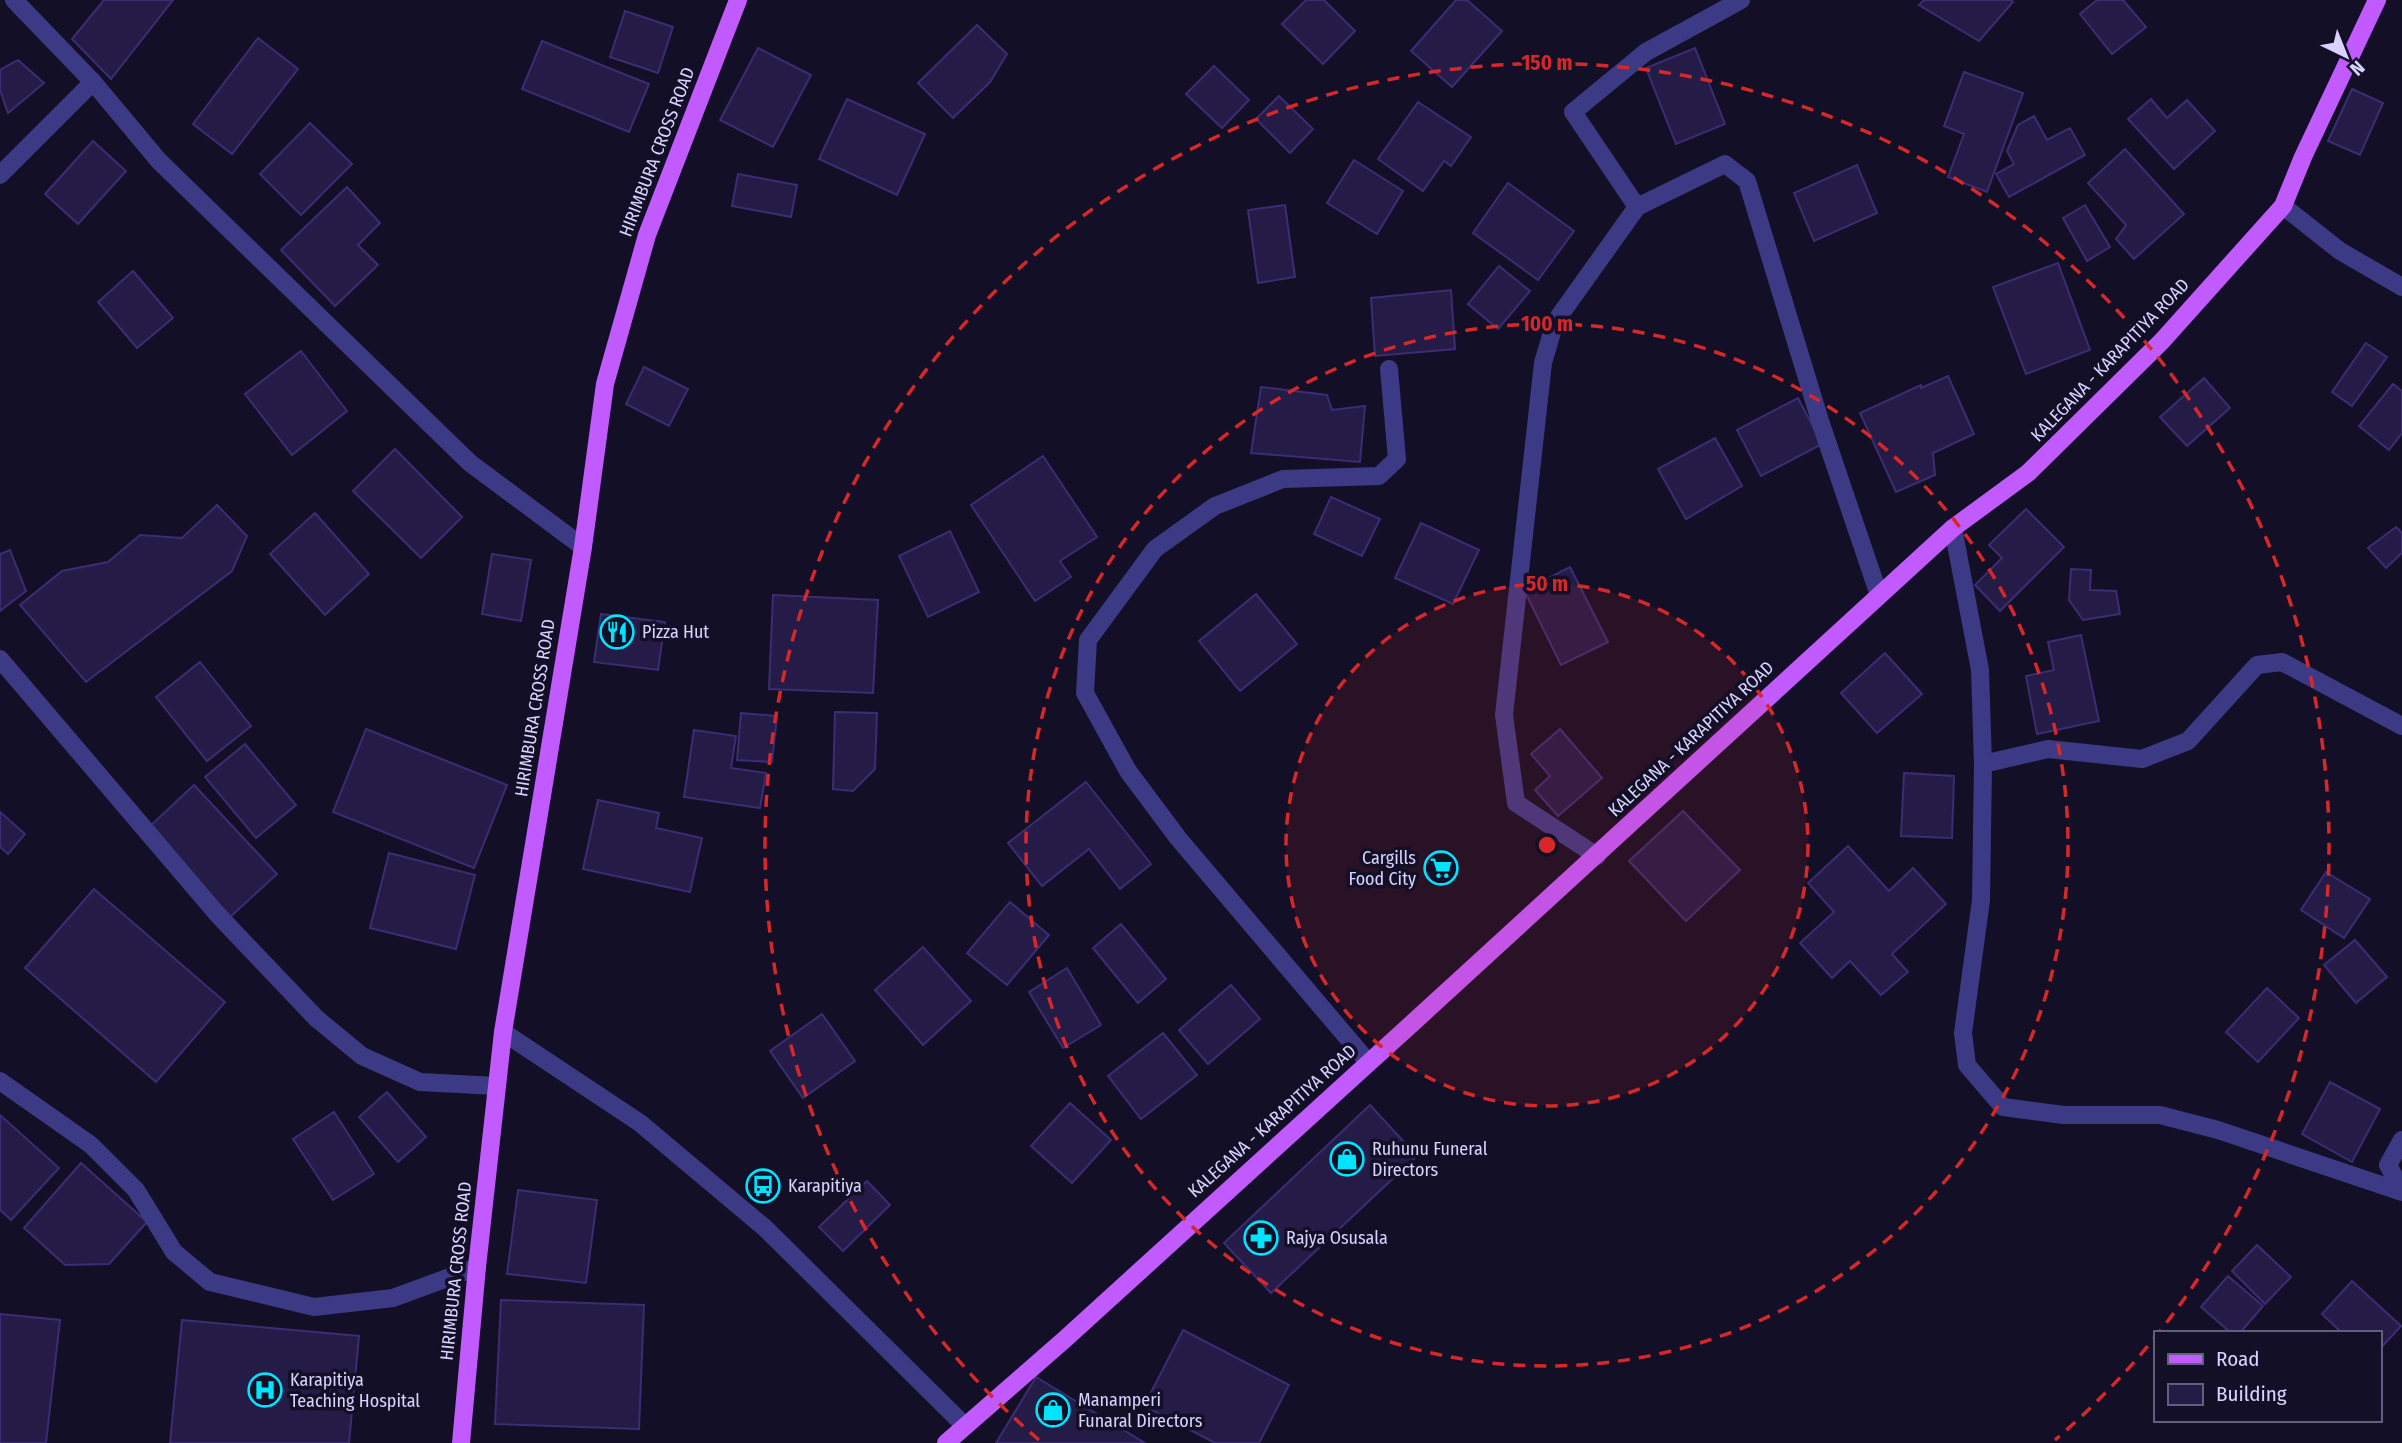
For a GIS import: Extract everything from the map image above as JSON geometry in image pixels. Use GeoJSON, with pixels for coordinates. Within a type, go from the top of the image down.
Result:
{"type":"FeatureCollection","features":[{"type":"Feature","properties":{"kind":"main road","name":"HIRIMBURA CROSS ROAD"},"geometry":{"type":"LineString","coordinates":[[461,1443],[503,1032],[583,547],[605,384],[647,235],[738,0]]}},
{"type":"Feature","properties":{"kind":"main road","name":"KALEGANA - KARAPITIYA ROAD"},"geometry":{"type":"LineString","coordinates":[[946,1443],[1064,1340],[1597,856],[1878,595],[1953,528],[2028,473],[2162,341],[2283,206],[2303,157],[2377,0]]}},
{"type":"Feature","properties":{"kind":"street"},"geometry":{"type":"LineString","coordinates":[[13,0],[93,82],[159,161],[470,463],[583,547]]}},
{"type":"Feature","properties":{"kind":"street"},"geometry":{"type":"LineString","coordinates":[[1637,208],[1573,112],[1646,52],[1741,0]]}},
{"type":"Feature","properties":{"kind":"street"},"geometry":{"type":"LineString","coordinates":[[0,175],[93,82]]}},
{"type":"Feature","properties":{"kind":"street"},"geometry":{"type":"LineString","coordinates":[[1597,856],[1516,803],[1504,715],[1543,363],[1555,322],[1637,208],[1725,164],[1747,181],[1821,424],[1878,595]]}},
{"type":"Feature","properties":{"kind":"street"},"geometry":{"type":"LineString","coordinates":[[2283,206],[2340,251],[2402,287]]}},
{"type":"Feature","properties":{"kind":"street"},"geometry":{"type":"LineString","coordinates":[[1368,1062],[1178,838],[1128,771],[1085,693],[1088,640],[1155,549],[1215,506],[1283,479],[1379,476],[1397,459],[1389,369]]}},
{"type":"Feature","properties":{"kind":"street"},"geometry":{"type":"LineString","coordinates":[[1953,528],[1980,670],[1983,764],[1981,900],[1964,1033],[1967,1065],[2003,1107],[2064,1115],[2160,1115],[2218,1130],[2402,1192]]}},
{"type":"Feature","properties":{"kind":"street"},"geometry":{"type":"LineString","coordinates":[[0,659],[218,915],[316,1018],[362,1056],[420,1082],[496,1086]]}},
{"type":"Feature","properties":{"kind":"street"},"geometry":{"type":"LineString","coordinates":[[1983,764],[2048,749],[2142,759],[2188,741],[2257,665],[2281,662],[2402,726]]}},
{"type":"Feature","properties":{"kind":"street"},"geometry":{"type":"LineString","coordinates":[[503,1032],[640,1124],[765,1228],[965,1426]]}},
{"type":"Feature","properties":{"kind":"street"},"geometry":{"type":"LineString","coordinates":[[0,1081],[91,1145],[136,1190],[174,1252],[210,1282],[314,1307],[393,1298],[477,1267]]}},
{"type":"Feature","properties":{"kind":"street"},"geometry":{"type":"LineString","coordinates":[[2402,1140],[2388,1165],[2402,1192]]}},
{"type":"Feature","properties":{"kind":"building"},"geometry":{"type":"Polygon","coordinates":[[[104,0],[173,0],[111,79],[72,39],[104,0]]]}},
{"type":"Feature","properties":{"kind":"building"},"geometry":{"type":"Polygon","coordinates":[[[1306,0],[1324,0],[1355,31],[1323,64],[1282,24],[1306,0]]]}},
{"type":"Feature","properties":{"kind":"building"},"geometry":{"type":"Polygon","coordinates":[[[1456,0],[1467,0],[1502,31],[1452,87],[1411,51],[1456,0]]]}},
{"type":"Feature","properties":{"kind":"building"},"geometry":{"type":"Polygon","coordinates":[[[1924,0],[2013,2],[1979,41],[1919,5],[1924,0]]]}},
{"type":"Feature","properties":{"kind":"building"},"geometry":{"type":"Polygon","coordinates":[[[2097,0],[2123,0],[2146,27],[2112,54],[2080,14],[2097,0]]]}},
{"type":"Feature","properties":{"kind":"building"},"geometry":{"type":"Polygon","coordinates":[[[625,11],[673,27],[658,73],[610,57],[625,11]]]}},
{"type":"Feature","properties":{"kind":"building"},"geometry":{"type":"Polygon","coordinates":[[[977,25],[1007,54],[990,82],[953,118],[918,83],[977,25]]]}},
{"type":"Feature","properties":{"kind":"building"},"geometry":{"type":"Polygon","coordinates":[[[258,38],[298,69],[232,154],[193,124],[258,38]]]}},
{"type":"Feature","properties":{"kind":"building"},"geometry":{"type":"Polygon","coordinates":[[[542,41],[649,84],[629,132],[522,89],[542,41]]]}},
{"type":"Feature","properties":{"kind":"building"},"geometry":{"type":"Polygon","coordinates":[[[758,48],[811,75],[773,147],[720,120],[758,48]]]}},
{"type":"Feature","properties":{"kind":"building"},"geometry":{"type":"Polygon","coordinates":[[[1695,48],[1725,124],[1676,144],[1646,68],[1695,48]]]}},
{"type":"Feature","properties":{"kind":"building"},"geometry":{"type":"Polygon","coordinates":[[[18,60],[44,83],[8,113],[0,90],[0,70],[18,60]]]}},
{"type":"Feature","properties":{"kind":"building"},"geometry":{"type":"Polygon","coordinates":[[[1214,66],[1249,100],[1222,128],[1186,94],[1214,66]]]}},
{"type":"Feature","properties":{"kind":"building"},"geometry":{"type":"Polygon","coordinates":[[[1964,72],[2023,93],[1987,192],[1948,177],[1964,134],[1944,126],[1964,72]]]}},
{"type":"Feature","properties":{"kind":"building"},"geometry":{"type":"Polygon","coordinates":[[[2352,89],[2383,103],[2360,155],[2328,141],[2352,89]]]}},
{"type":"Feature","properties":{"kind":"building"},"geometry":{"type":"Polygon","coordinates":[[[1279,96],[1313,129],[1290,153],[1256,119],[1279,96]]]}},
{"type":"Feature","properties":{"kind":"building"},"geometry":{"type":"Polygon","coordinates":[[[847,99],[925,134],[897,195],[819,159],[847,99]]]}},
{"type":"Feature","properties":{"kind":"building"},"geometry":{"type":"Polygon","coordinates":[[[2151,99],[2167,118],[2187,100],[2215,131],[2174,169],[2128,119],[2151,99]]]}},
{"type":"Feature","properties":{"kind":"building"},"geometry":{"type":"Polygon","coordinates":[[[1418,102],[1471,137],[1451,166],[1444,161],[1423,191],[1378,159],[1418,102]]]}},
{"type":"Feature","properties":{"kind":"building"},"geometry":{"type":"Polygon","coordinates":[[[2034,116],[2047,140],[2070,128],[2085,155],[2009,197],[1996,174],[2014,164],[2007,151],[2018,125],[2034,116]]]}},
{"type":"Feature","properties":{"kind":"building"},"geometry":{"type":"Polygon","coordinates":[[[310,123],[352,164],[301,215],[260,174],[310,123]]]}},
{"type":"Feature","properties":{"kind":"building"},"geometry":{"type":"Polygon","coordinates":[[[93,141],[126,171],[78,224],[45,194],[93,141]]]}},
{"type":"Feature","properties":{"kind":"building"},"geometry":{"type":"Polygon","coordinates":[[[2125,149],[2184,214],[2134,259],[2116,239],[2126,225],[2088,183],[2125,149]]]}},
{"type":"Feature","properties":{"kind":"building"},"geometry":{"type":"Polygon","coordinates":[[[1354,160],[1403,191],[1377,234],[1327,203],[1354,160]]]}},
{"type":"Feature","properties":{"kind":"building"},"geometry":{"type":"Polygon","coordinates":[[[1857,165],[1877,213],[1814,241],[1794,193],[1857,165]]]}},
{"type":"Feature","properties":{"kind":"building"},"geometry":{"type":"Polygon","coordinates":[[[738,174],[797,185],[791,217],[732,206],[738,174]]]}},
{"type":"Feature","properties":{"kind":"building"},"geometry":{"type":"Polygon","coordinates":[[[1508,183],[1574,231],[1538,280],[1473,233],[1508,183]]]}},
{"type":"Feature","properties":{"kind":"building"},"geometry":{"type":"Polygon","coordinates":[[[347,187],[380,223],[358,245],[378,265],[335,306],[281,250],[347,187]]]}},
{"type":"Feature","properties":{"kind":"building"},"geometry":{"type":"Polygon","coordinates":[[[1285,205],[1295,277],[1258,283],[1248,210],[1285,205]]]}},
{"type":"Feature","properties":{"kind":"building"},"geometry":{"type":"Polygon","coordinates":[[[2085,205],[2110,247],[2087,261],[2063,218],[2085,205]]]}},
{"type":"Feature","properties":{"kind":"building"},"geometry":{"type":"Polygon","coordinates":[[[2058,263],[2090,350],[2026,374],[1993,287],[2058,263]]]}},
{"type":"Feature","properties":{"kind":"building"},"geometry":{"type":"Polygon","coordinates":[[[1499,266],[1530,291],[1498,329],[1468,304],[1499,266]]]}},
{"type":"Feature","properties":{"kind":"building"},"geometry":{"type":"Polygon","coordinates":[[[133,271],[173,318],[137,348],[98,302],[133,271]]]}},
{"type":"Feature","properties":{"kind":"building"},"geometry":{"type":"Polygon","coordinates":[[[1451,290],[1455,349],[1375,356],[1371,298],[1451,290]]]}},
{"type":"Feature","properties":{"kind":"building"},"geometry":{"type":"Polygon","coordinates":[[[2366,343],[2387,357],[2352,406],[2332,392],[2366,343]]]}},
{"type":"Feature","properties":{"kind":"building"},"geometry":{"type":"Polygon","coordinates":[[[301,351],[347,411],[292,455],[245,394],[301,351]]]}},
{"type":"Feature","properties":{"kind":"building"},"geometry":{"type":"Polygon","coordinates":[[[644,367],[688,389],[669,426],[626,404],[644,367]]]}},
{"type":"Feature","properties":{"kind":"building"},"geometry":{"type":"Polygon","coordinates":[[[1948,376],[1974,434],[1933,453],[1935,475],[1896,492],[1860,413],[1921,385],[1921,388],[1948,376]]]}},
{"type":"Feature","properties":{"kind":"building"},"geometry":{"type":"Polygon","coordinates":[[[2204,378],[2230,408],[2187,446],[2160,417],[2204,378]]]}},
{"type":"Feature","properties":{"kind":"building"},"geometry":{"type":"Polygon","coordinates":[[[2393,384],[2402,391],[2402,433],[2389,450],[2359,426],[2393,384]]]}},
{"type":"Feature","properties":{"kind":"building"},"geometry":{"type":"Polygon","coordinates":[[[1261,387],[1327,395],[1332,410],[1365,406],[1360,462],[1251,453],[1261,387]]]}},
{"type":"Feature","properties":{"kind":"building"},"geometry":{"type":"Polygon","coordinates":[[[1798,398],[1822,444],[1761,476],[1737,430],[1798,398]]]}},
{"type":"Feature","properties":{"kind":"building"},"geometry":{"type":"Polygon","coordinates":[[[1715,438],[1742,486],[1686,519],[1658,469],[1715,438]]]}},
{"type":"Feature","properties":{"kind":"building"},"geometry":{"type":"Polygon","coordinates":[[[395,449],[462,517],[421,558],[353,491],[395,449]]]}},
{"type":"Feature","properties":{"kind":"building"},"geometry":{"type":"Polygon","coordinates":[[[1043,456],[1097,537],[1060,561],[1071,577],[1035,601],[971,505],[1043,456]]]}},
{"type":"Feature","properties":{"kind":"building"},"geometry":{"type":"Polygon","coordinates":[[[1331,497],[1380,519],[1362,556],[1314,534],[1331,497]]]}},
{"type":"Feature","properties":{"kind":"building"},"geometry":{"type":"Polygon","coordinates":[[[217,505],[247,536],[232,571],[86,682],[20,605],[62,571],[108,562],[140,535],[182,538],[217,505]]]}},
{"type":"Feature","properties":{"kind":"building"},"geometry":{"type":"Polygon","coordinates":[[[2026,509],[2064,547],[2000,611],[1975,585],[2002,558],[1989,545],[2026,509]]]}},
{"type":"Feature","properties":{"kind":"building"},"geometry":{"type":"Polygon","coordinates":[[[315,513],[369,574],[325,615],[270,554],[315,513]]]}},
{"type":"Feature","properties":{"kind":"building"},"geometry":{"type":"Polygon","coordinates":[[[1421,523],[1479,550],[1453,604],[1395,578],[1421,523]]]}},
{"type":"Feature","properties":{"kind":"building"},"geometry":{"type":"Polygon","coordinates":[[[2396,527],[2402,533],[2402,553],[2386,568],[2368,548],[2396,527]]]}},
{"type":"Feature","properties":{"kind":"building"},"geometry":{"type":"Polygon","coordinates":[[[950,531],[979,592],[928,617],[899,556],[950,531]]]}},
{"type":"Feature","properties":{"kind":"building"},"geometry":{"type":"Polygon","coordinates":[[[10,550],[26,591],[0,611],[0,554],[10,550]]]}},
{"type":"Feature","properties":{"kind":"building"},"geometry":{"type":"Polygon","coordinates":[[[492,554],[531,560],[521,621],[482,614],[492,554]]]}},
{"type":"Feature","properties":{"kind":"building"},"geometry":{"type":"Polygon","coordinates":[[[1570,567],[1608,642],[1561,665],[1524,590],[1570,567]]]}},
{"type":"Feature","properties":{"kind":"building"},"geometry":{"type":"Polygon","coordinates":[[[2071,569],[2091,570],[2090,590],[2116,591],[2120,614],[2083,620],[2069,600],[2071,569]]]}},
{"type":"Feature","properties":{"kind":"building"},"geometry":{"type":"Polygon","coordinates":[[[1256,594],[1297,644],[1240,691],[1199,641],[1256,594]]]}},
{"type":"Feature","properties":{"kind":"building"},"geometry":{"type":"Polygon","coordinates":[[[773,595],[878,600],[873,693],[769,689],[773,595]]]}},
{"type":"Feature","properties":{"kind":"building"},"geometry":{"type":"Polygon","coordinates":[[[601,614],[665,622],[658,670],[594,662],[601,614]]]}},
{"type":"Feature","properties":{"kind":"building"},"geometry":{"type":"Polygon","coordinates":[[[2081,635],[2099,721],[2037,734],[2026,676],[2054,670],[2048,642],[2081,635]]]}},
{"type":"Feature","properties":{"kind":"building"},"geometry":{"type":"Polygon","coordinates":[[[1885,653],[1922,694],[1877,733],[1841,693],[1885,653]]]}},
{"type":"Feature","properties":{"kind":"building"},"geometry":{"type":"Polygon","coordinates":[[[200,662],[251,726],[207,761],[156,697],[200,662]]]}},
{"type":"Feature","properties":{"kind":"building"},"geometry":{"type":"Polygon","coordinates":[[[835,712],[877,713],[875,769],[853,791],[833,789],[835,712]]]}},
{"type":"Feature","properties":{"kind":"building"},"geometry":{"type":"Polygon","coordinates":[[[741,713],[777,716],[772,762],[737,760],[741,713]]]}},
{"type":"Feature","properties":{"kind":"building"},"geometry":{"type":"Polygon","coordinates":[[[366,729],[507,785],[474,868],[333,812],[366,729]]]}},
{"type":"Feature","properties":{"kind":"building"},"geometry":{"type":"Polygon","coordinates":[[[1560,729],[1602,778],[1558,816],[1535,790],[1550,776],[1531,754],[1560,729]]]}},
{"type":"Feature","properties":{"kind":"building"},"geometry":{"type":"Polygon","coordinates":[[[694,730],[736,736],[731,768],[766,773],[760,808],[684,797],[694,730]]]}},
{"type":"Feature","properties":{"kind":"building"},"geometry":{"type":"Polygon","coordinates":[[[245,744],[296,805],[256,838],[205,777],[245,744]]]}},
{"type":"Feature","properties":{"kind":"building"},"geometry":{"type":"Polygon","coordinates":[[[1904,773],[1954,776],[1952,838],[1901,836],[1904,773]]]}},
{"type":"Feature","properties":{"kind":"building"},"geometry":{"type":"Polygon","coordinates":[[[1086,782],[1151,864],[1120,889],[1089,849],[1042,886],[1008,843],[1086,782]]]}},
{"type":"Feature","properties":{"kind":"building"},"geometry":{"type":"Polygon","coordinates":[[[194,785],[277,874],[229,918],[147,829],[194,785]]]}},
{"type":"Feature","properties":{"kind":"building"},"geometry":{"type":"Polygon","coordinates":[[[598,800],[659,813],[656,828],[702,838],[690,892],[583,869],[598,800]]]}},
{"type":"Feature","properties":{"kind":"building"},"geometry":{"type":"Polygon","coordinates":[[[1683,811],[1740,870],[1686,921],[1629,861],[1683,811]]]}},
{"type":"Feature","properties":{"kind":"building"},"geometry":{"type":"Polygon","coordinates":[[[0,812],[25,834],[8,854],[0,847],[0,812]]]}},
{"type":"Feature","properties":{"kind":"building"},"geometry":{"type":"Polygon","coordinates":[[[1848,846],[1889,891],[1913,868],[1946,904],[1892,954],[1908,972],[1881,995],[1850,961],[1832,978],[1800,943],[1834,912],[1808,883],[1848,846]]]}},
{"type":"Feature","properties":{"kind":"building"},"geometry":{"type":"Polygon","coordinates":[[[389,853],[475,875],[456,949],[370,928],[389,853]]]}},
{"type":"Feature","properties":{"kind":"building"},"geometry":{"type":"Polygon","coordinates":[[[2326,872],[2370,899],[2344,938],[2301,910],[2326,872]]]}},
{"type":"Feature","properties":{"kind":"building"},"geometry":{"type":"Polygon","coordinates":[[[94,889],[225,1002],[156,1082],[25,968],[94,889]]]}},
{"type":"Feature","properties":{"kind":"building"},"geometry":{"type":"Polygon","coordinates":[[[1010,902],[1049,935],[1007,985],[967,953],[1010,902]]]}},
{"type":"Feature","properties":{"kind":"building"},"geometry":{"type":"Polygon","coordinates":[[[1121,924],[1166,979],[1138,1003],[1093,948],[1121,924]]]}},
{"type":"Feature","properties":{"kind":"building"},"geometry":{"type":"Polygon","coordinates":[[[2355,940],[2387,977],[2356,1003],[2324,965],[2355,940]]]}},
{"type":"Feature","properties":{"kind":"building"},"geometry":{"type":"Polygon","coordinates":[[[923,947],[971,1001],[923,1045],[875,990],[923,947]]]}},
{"type":"Feature","properties":{"kind":"building"},"geometry":{"type":"Polygon","coordinates":[[[1067,968],[1101,1025],[1063,1048],[1029,992],[1067,968]]]}},
{"type":"Feature","properties":{"kind":"building"},"geometry":{"type":"Polygon","coordinates":[[[1231,985],[1260,1019],[1208,1064],[1179,1030],[1231,985]]]}},
{"type":"Feature","properties":{"kind":"building"},"geometry":{"type":"Polygon","coordinates":[[[2267,988],[2299,1018],[2258,1062],[2226,1032],[2267,988]]]}},
{"type":"Feature","properties":{"kind":"building"},"geometry":{"type":"Polygon","coordinates":[[[822,1014],[855,1061],[803,1098],[770,1051],[822,1014]]]}},
{"type":"Feature","properties":{"kind":"building"},"geometry":{"type":"Polygon","coordinates":[[[1163,1033],[1197,1075],[1141,1119],[1108,1076],[1163,1033]]]}},
{"type":"Feature","properties":{"kind":"building"},"geometry":{"type":"Polygon","coordinates":[[[2330,1082],[2380,1109],[2352,1162],[2302,1134],[2330,1082]]]}},
{"type":"Feature","properties":{"kind":"building"},"geometry":{"type":"Polygon","coordinates":[[[387,1092],[426,1137],[398,1162],[359,1117],[387,1092]]]}},
{"type":"Feature","properties":{"kind":"building"},"geometry":{"type":"Polygon","coordinates":[[[1070,1103],[1111,1140],[1072,1183],[1031,1146],[1070,1103]]]}},
{"type":"Feature","properties":{"kind":"building"},"geometry":{"type":"Polygon","coordinates":[[[1370,1105],[1417,1156],[1271,1293],[1224,1243],[1370,1105]]]}},
{"type":"Feature","properties":{"kind":"building"},"geometry":{"type":"Polygon","coordinates":[[[334,1112],[374,1174],[333,1200],[293,1139],[334,1112]]]}},
{"type":"Feature","properties":{"kind":"building"},"geometry":{"type":"Polygon","coordinates":[[[0,1115],[59,1168],[11,1220],[0,1210],[0,1115]]]}},
{"type":"Feature","properties":{"kind":"building"},"geometry":{"type":"Polygon","coordinates":[[[81,1163],[147,1222],[109,1264],[65,1265],[24,1228],[81,1163]]]}},
{"type":"Feature","properties":{"kind":"building"},"geometry":{"type":"Polygon","coordinates":[[[867,1181],[890,1205],[843,1251],[819,1227],[867,1181]]]}},
{"type":"Feature","properties":{"kind":"building"},"geometry":{"type":"Polygon","coordinates":[[[518,1190],[597,1200],[586,1283],[507,1274],[518,1190]]]}},
{"type":"Feature","properties":{"kind":"building"},"geometry":{"type":"Polygon","coordinates":[[[2257,1245],[2291,1277],[2265,1304],[2232,1271],[2257,1245]]]}},
{"type":"Feature","properties":{"kind":"building"},"geometry":{"type":"Polygon","coordinates":[[[2228,1276],[2263,1306],[2242,1331],[2229,1331],[2201,1307],[2228,1276]]]}},
{"type":"Feature","properties":{"kind":"building"},"geometry":{"type":"Polygon","coordinates":[[[2352,1281],[2401,1326],[2381,1348],[2381,1331],[2340,1331],[2322,1314],[2352,1281]]]}},
{"type":"Feature","properties":{"kind":"building"},"geometry":{"type":"Polygon","coordinates":[[[501,1300],[644,1305],[639,1429],[495,1424],[501,1300]]]}},
{"type":"Feature","properties":{"kind":"building"},"geometry":{"type":"Polygon","coordinates":[[[0,1314],[60,1320],[46,1443],[0,1443],[0,1314]]]}},
{"type":"Feature","properties":{"kind":"building","name":"Karapitiya Teaching Hospital"},"geometry":{"type":"Polygon","coordinates":[[[182,1320],[359,1336],[349,1443],[170,1443],[182,1320]]]}},
{"type":"Feature","properties":{"kind":"building"},"geometry":{"type":"Polygon","coordinates":[[[1183,1330],[1289,1385],[1259,1443],[1215,1443],[1144,1406],[1183,1330]]]}},
{"type":"Feature","properties":{"kind":"building","name":"Manamperi Funaral Directors"},"geometry":{"type":"Polygon","coordinates":[[[1036,1377],[1145,1443],[996,1443],[1036,1377]]]}},
{"type":"Feature","properties":{"kind":"place","name":"Pizza Hut"},"geometry":{"type":"Point","coordinates":[617,632]}},
{"type":"Feature","properties":{"kind":"place","name":"Cargills Food City"},"geometry":{"type":"Point","coordinates":[1441,868]}},
{"type":"Feature","properties":{"kind":"place","name":"Ruhunu Funeral Directors"},"geometry":{"type":"Point","coordinates":[1347,1159]}},
{"type":"Feature","properties":{"kind":"place","name":"Karapitiya"},"geometry":{"type":"Point","coordinates":[763,1186]}},
{"type":"Feature","properties":{"kind":"place","name":"Rajya Osusala"},"geometry":{"type":"Point","coordinates":[1261,1238]}},
{"type":"Feature","properties":{"kind":"place","name":"Karapitiya Teaching Hospital"},"geometry":{"type":"Point","coordinates":[265,1390]}},
{"type":"Feature","properties":{"kind":"place","name":"Manamperi Funaral Directors"},"geometry":{"type":"Point","coordinates":[1053,1410]}}]}
